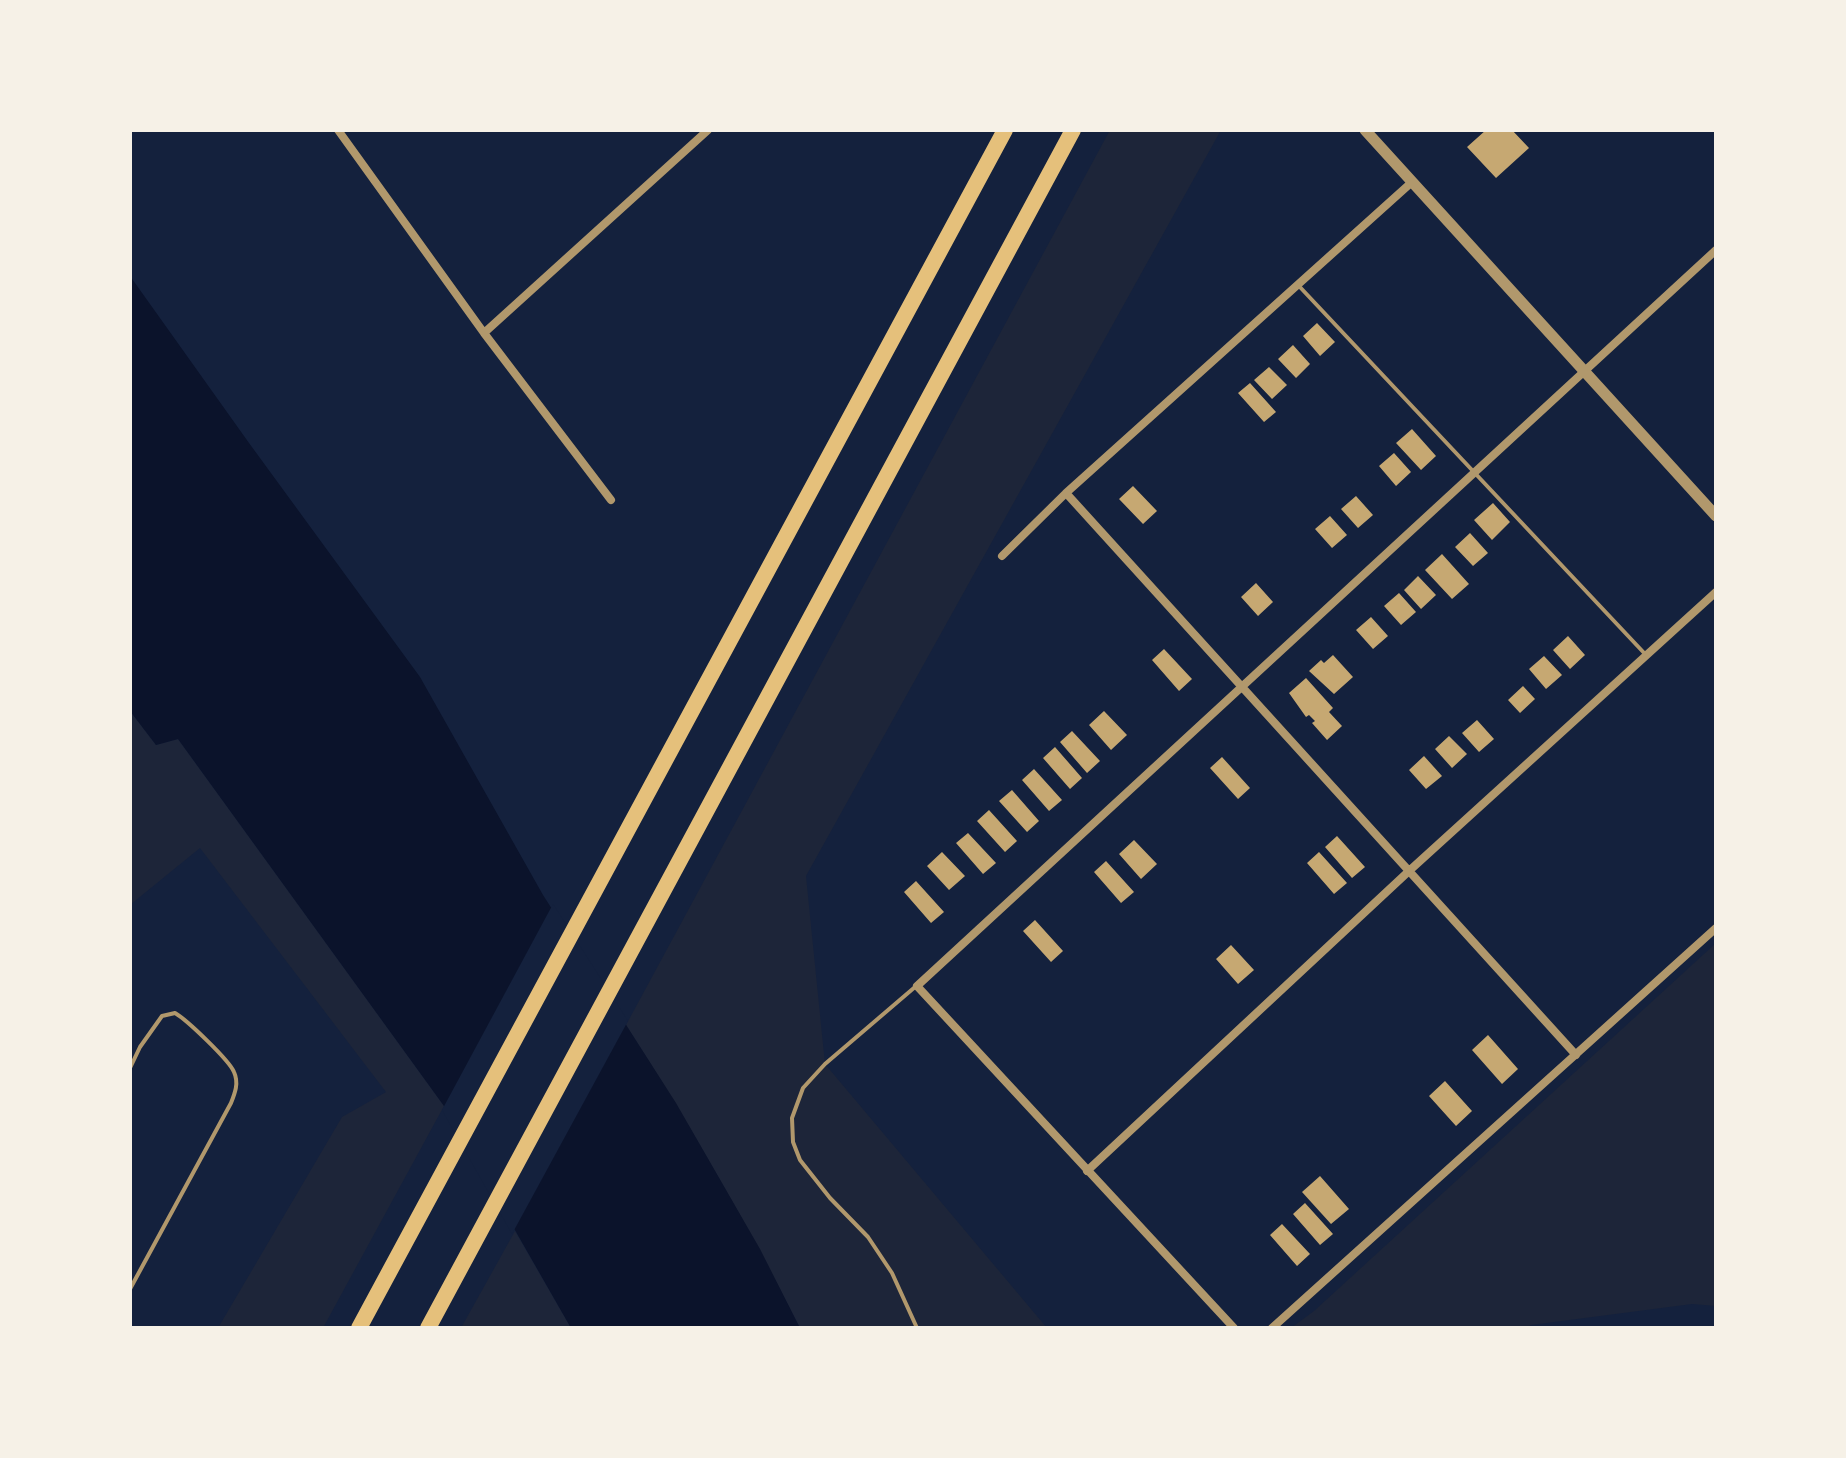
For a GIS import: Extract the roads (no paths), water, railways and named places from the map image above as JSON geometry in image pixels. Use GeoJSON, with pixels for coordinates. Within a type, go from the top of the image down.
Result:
{"type":"FeatureCollection","features":[{"type":"Feature","properties":{"kind":"highway"},"geometry":{"type":"LineString","coordinates":[[359,1328],[1005,130]]}},
{"type":"Feature","properties":{"kind":"highway"},"geometry":{"type":"LineString","coordinates":[[429,1325],[1073,130]]}},
{"type":"Feature","properties":{"kind":"street"},"geometry":{"type":"LineString","coordinates":[[338,130],[484,333],[611,500]]}},
{"type":"Feature","properties":{"kind":"street"},"geometry":{"type":"LineString","coordinates":[[484,333],[708,130]]}},
{"type":"Feature","properties":{"kind":"street"},"geometry":{"type":"LineString","coordinates":[[1365,130],[1716,516]]}},
{"type":"Feature","properties":{"kind":"street"},"geometry":{"type":"LineString","coordinates":[[1002,556],[1066,493],[1412,182]]}},
{"type":"Feature","properties":{"kind":"street"},"geometry":{"type":"LineString","coordinates":[[1234,1328],[917,986],[1716,250]]}},
{"type":"Feature","properties":{"kind":"street"},"geometry":{"type":"LineString","coordinates":[[1066,493],[1576,1055]]}},
{"type":"Feature","properties":{"kind":"street"},"geometry":{"type":"LineString","coordinates":[[1087,1171],[1409,871],[1716,592]]}},
{"type":"Feature","properties":{"kind":"street"},"geometry":{"type":"LineString","coordinates":[[1272,1328],[1716,928]]}},
{"type":"Feature","properties":{"kind":"lane"},"geometry":{"type":"LineString","coordinates":[[1298,285],[1646,655]]}},
{"type":"Feature","properties":{"kind":"lane"},"geometry":{"type":"LineString","coordinates":[[917,986],[825,1064],[803,1088],[792,1118],[793,1142],[800,1160],[830,1198],[868,1237],[892,1273],[917,1328]]}},
{"type":"Feature","properties":{"kind":"lane"},"geometry":{"type":"LineString","coordinates":[[130,1068],[140,1047],[162,1016],[175,1013],[188,1020],[234,1071],[237,1089],[130,1289]]}}]}
